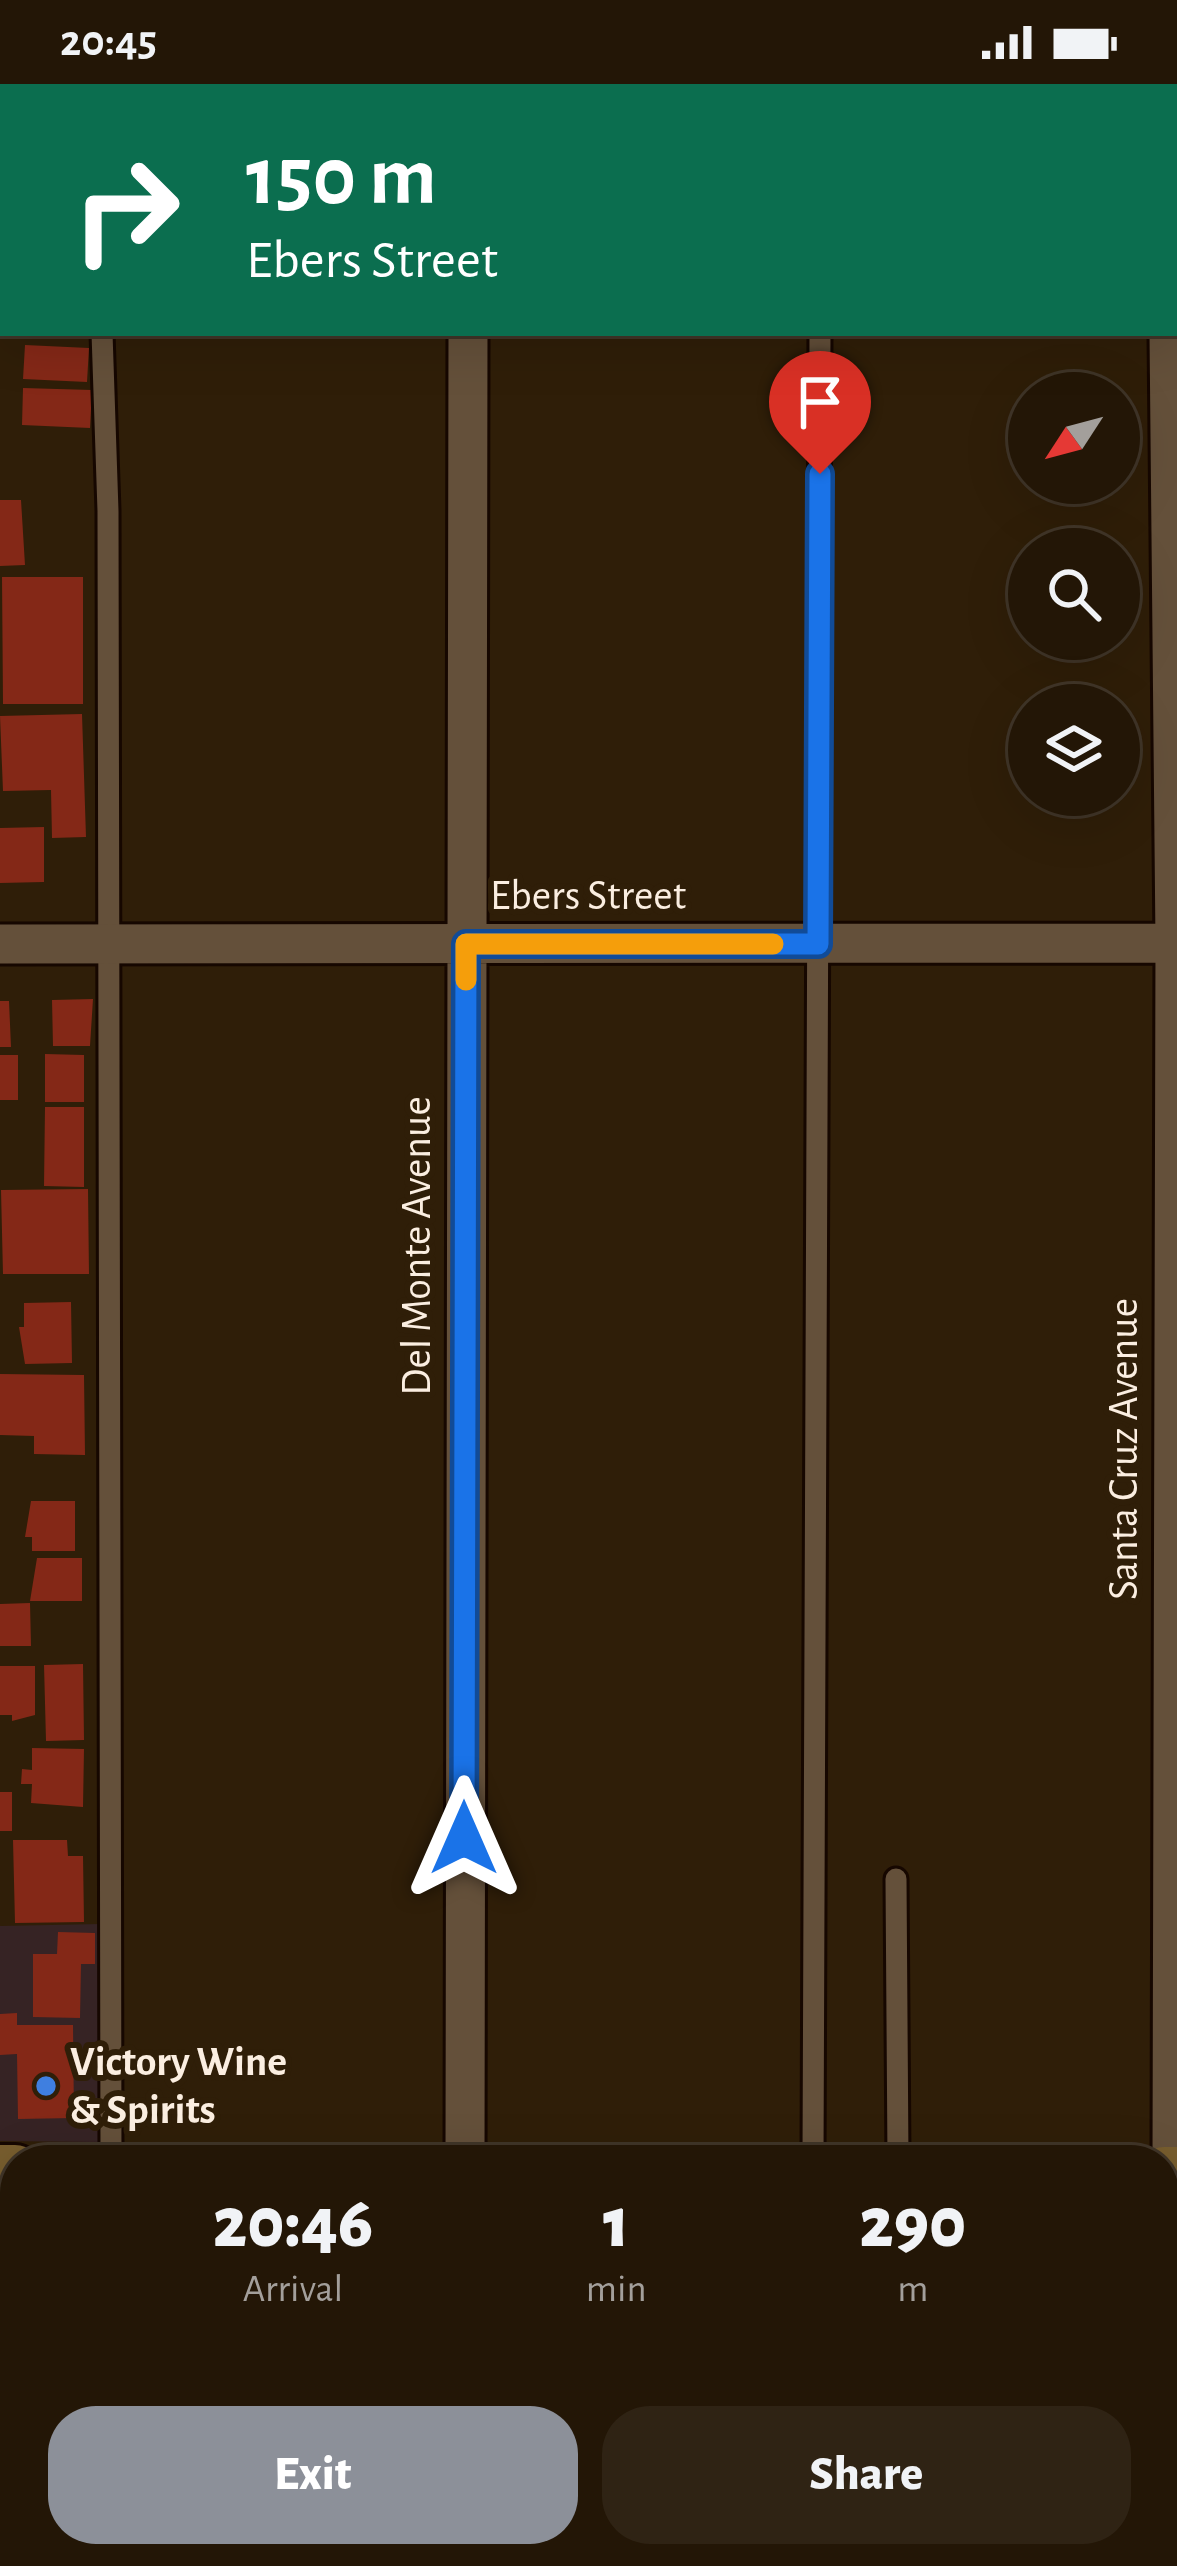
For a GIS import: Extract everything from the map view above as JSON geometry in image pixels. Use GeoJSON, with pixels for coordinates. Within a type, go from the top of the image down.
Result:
{"type":"FeatureCollection","features":[{"type":"Feature","properties":{"kind":"street","name":"Del Monte Avenue"},"geometry":{"type":"LineString","coordinates":[[465,2145],[468,336]]}},
{"type":"Feature","properties":{"kind":"street","name":"Santa Cruz Avenue"},"geometry":{"type":"LineString","coordinates":[[1169,336],[1176,943],[1171,2145]]}},
{"type":"Feature","properties":{"kind":"street","name":"Ebers Street"},"geometry":{"type":"LineString","coordinates":[[0,944],[1176,943]]}},
{"type":"Feature","properties":{"kind":"lane"},"geometry":{"type":"LineString","coordinates":[[103,336],[110,944],[110,2145]]}},
{"type":"Feature","properties":{"kind":"lane"},"geometry":{"type":"LineString","coordinates":[[814,2145],[820,336]]}},
{"type":"Feature","properties":{"kind":"lane"},"geometry":{"type":"LineString","coordinates":[[896,1879],[898,2145]]}},
{"type":"Feature","properties":{"kind":"shaded area"},"geometry":{"type":"Polygon","coordinates":[[[100,1924],[101,2142],[0,2141],[0,1926],[100,1924]]]}},
{"type":"Feature","properties":{"kind":"building"},"geometry":{"type":"Polygon","coordinates":[[[25,345],[89,348],[87,382],[23,379],[25,345]]]}},
{"type":"Feature","properties":{"kind":"building"},"geometry":{"type":"Polygon","coordinates":[[[23,388],[92,390],[90,428],[22,425],[23,388]]]}},
{"type":"Feature","properties":{"kind":"building"},"geometry":{"type":"Polygon","coordinates":[[[0,500],[21,500],[25,565],[0,566],[0,500]]]}},
{"type":"Feature","properties":{"kind":"building"},"geometry":{"type":"Polygon","coordinates":[[[2,577],[83,577],[83,704],[3,704],[2,577]]]}},
{"type":"Feature","properties":{"kind":"building"},"geometry":{"type":"Polygon","coordinates":[[[82,714],[86,837],[52,838],[51,790],[3,791],[0,716],[82,714]]]}},
{"type":"Feature","properties":{"kind":"building"},"geometry":{"type":"Polygon","coordinates":[[[44,827],[44,882],[0,883],[0,828],[44,827]]]}},
{"type":"Feature","properties":{"kind":"building"},"geometry":{"type":"Polygon","coordinates":[[[93,999],[90,1046],[53,1046],[52,1000],[93,999]]]}},
{"type":"Feature","properties":{"kind":"building"},"geometry":{"type":"Polygon","coordinates":[[[0,1001],[9,1001],[11,1047],[0,1047],[0,1001]]]}},
{"type":"Feature","properties":{"kind":"building"},"geometry":{"type":"Polygon","coordinates":[[[45,1054],[84,1055],[84,1102],[45,1102],[45,1054]]]}},
{"type":"Feature","properties":{"kind":"building"},"geometry":{"type":"Polygon","coordinates":[[[0,1055],[18,1055],[18,1100],[0,1100],[0,1055]]]}},
{"type":"Feature","properties":{"kind":"building"},"geometry":{"type":"Polygon","coordinates":[[[45,1107],[84,1107],[84,1187],[44,1186],[45,1107]]]}},
{"type":"Feature","properties":{"kind":"building"},"geometry":{"type":"Polygon","coordinates":[[[88,1189],[89,1274],[3,1274],[1,1190],[88,1189]]]}},
{"type":"Feature","properties":{"kind":"building"},"geometry":{"type":"Polygon","coordinates":[[[71,1302],[72,1363],[25,1364],[19,1327],[24,1327],[24,1303],[71,1302]]]}},
{"type":"Feature","properties":{"kind":"building"},"geometry":{"type":"Polygon","coordinates":[[[0,1374],[84,1375],[85,1455],[34,1454],[34,1436],[0,1435],[0,1374]]]}},
{"type":"Feature","properties":{"kind":"building"},"geometry":{"type":"Polygon","coordinates":[[[31,1501],[75,1501],[75,1551],[32,1551],[32,1537],[25,1537],[31,1501]]]}},
{"type":"Feature","properties":{"kind":"building"},"geometry":{"type":"Polygon","coordinates":[[[37,1558],[82,1558],[82,1601],[30,1601],[37,1558]]]}},
{"type":"Feature","properties":{"kind":"building"},"geometry":{"type":"Polygon","coordinates":[[[30,1603],[31,1646],[0,1646],[0,1604],[30,1603]]]}},
{"type":"Feature","properties":{"kind":"building"},"geometry":{"type":"Polygon","coordinates":[[[83,1664],[84,1740],[46,1741],[44,1665],[83,1664]]]}},
{"type":"Feature","properties":{"kind":"building"},"geometry":{"type":"Polygon","coordinates":[[[0,1666],[35,1666],[35,1715],[12,1721],[12,1715],[0,1715],[0,1666]]]}},
{"type":"Feature","properties":{"kind":"building"},"geometry":{"type":"Polygon","coordinates":[[[32,1748],[84,1749],[83,1807],[31,1803],[32,1784],[21,1784],[22,1769],[32,1770],[32,1748]]]}},
{"type":"Feature","properties":{"kind":"building"},"geometry":{"type":"Polygon","coordinates":[[[0,1792],[12,1792],[12,1831],[0,1831],[0,1792]]]}},
{"type":"Feature","properties":{"kind":"building"},"geometry":{"type":"Polygon","coordinates":[[[13,1840],[67,1840],[68,1856],[83,1856],[84,1922],[15,1923],[13,1840]]]}},
{"type":"Feature","properties":{"kind":"building"},"geometry":{"type":"Polygon","coordinates":[[[58,1932],[95,1933],[95,1964],[81,1964],[80,2018],[33,2017],[33,1954],[57,1954],[58,1932]]]}},
{"type":"Feature","properties":{"kind":"building","name":"Victory Wine & Spirits"},"geometry":{"type":"Polygon","coordinates":[[[17,2013],[17,2025],[73,2025],[74,2118],[18,2119],[17,2054],[0,2055],[0,2014],[17,2013]]]}},
{"type":"Feature","properties":{"kind":"slow traffic"},"geometry":{"type":"LineString","coordinates":[[466,980],[466,944],[773,944]]}},
{"type":"Feature","properties":{"kind":"place","name":"Victory Wine & Spirits"},"geometry":{"type":"Point","coordinates":[46,2086]}},
{"type":"Feature","properties":{"kind":"route"},"geometry":{"type":"LineString","coordinates":[[464,1838],[466,944],[818,944],[820,474]]}}]}
